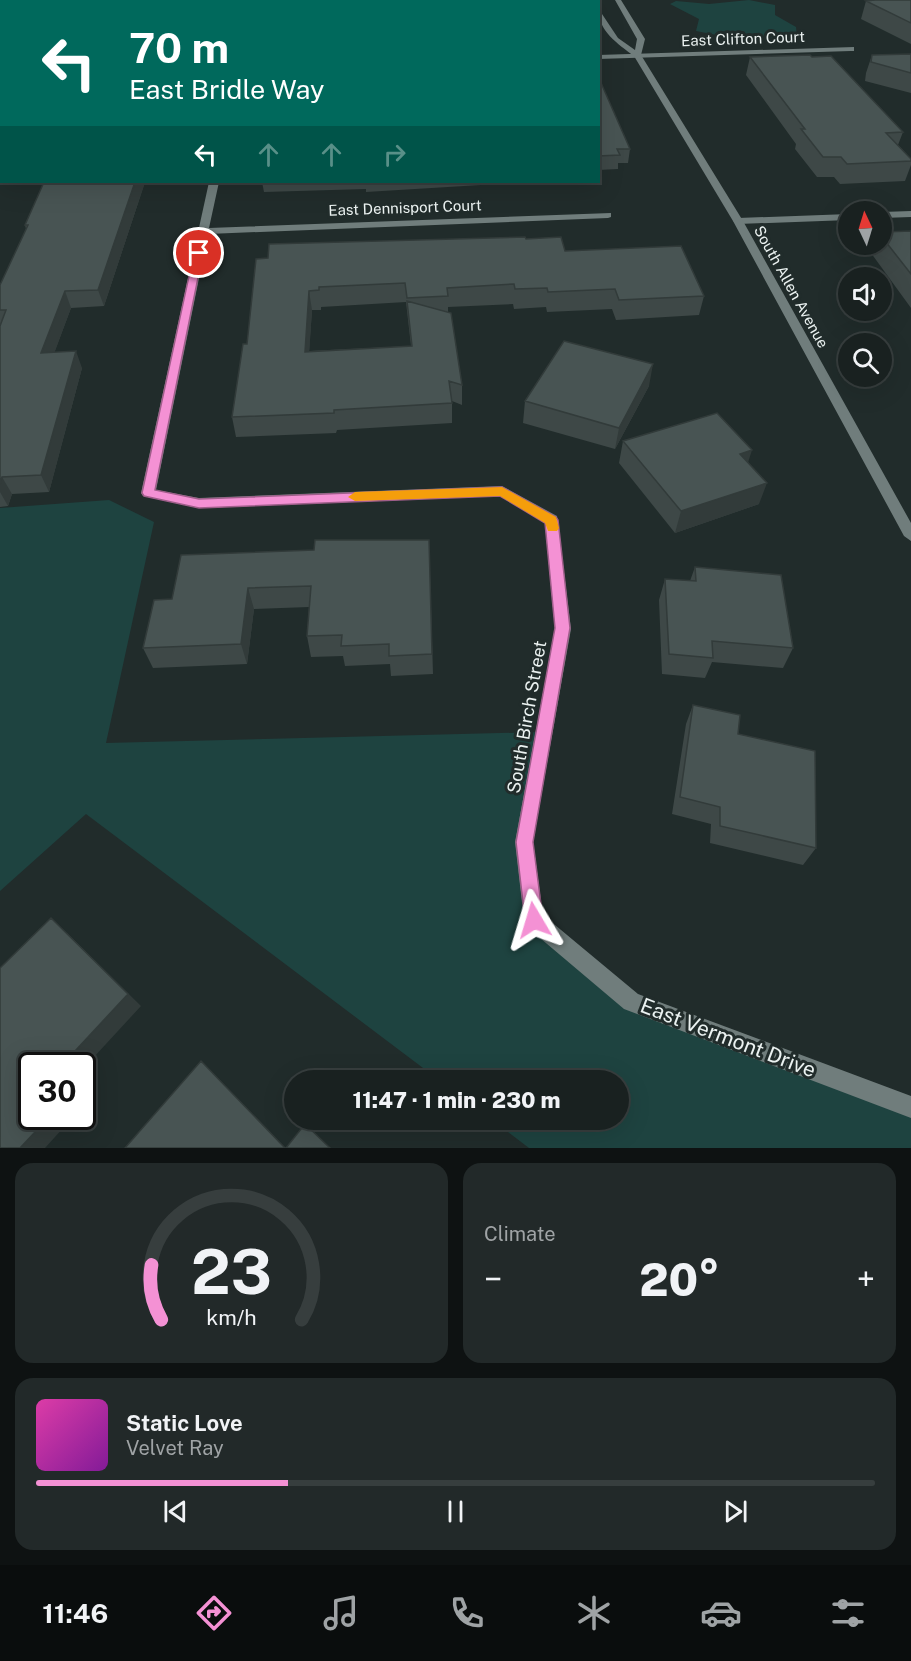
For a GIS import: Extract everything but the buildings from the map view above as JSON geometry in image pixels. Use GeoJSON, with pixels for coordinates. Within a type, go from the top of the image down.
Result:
{"type":"FeatureCollection","features":[{"type":"Feature","properties":{"kind":"street","name":"South Allen Avenue"},"geometry":{"type":"LineString","coordinates":[[618,0],[641,39],[637,55]]}},
{"type":"Feature","properties":{"kind":"street","name":"South Allen Avenue"},"geometry":{"type":"LineString","coordinates":[[600,13],[615,39],[637,55],[738,221],[910,534]]}},
{"type":"Feature","properties":{"kind":"street","name":"East Clifton Court"},"geometry":{"type":"LineString","coordinates":[[600,57],[851,49]]}},
{"type":"Feature","properties":{"kind":"street"},"geometry":{"type":"LineString","coordinates":[[203,231],[214,183]]}},
{"type":"Feature","properties":{"kind":"street"},"geometry":{"type":"LineString","coordinates":[[892,215],[911,214]]}},
{"type":"Feature","properties":{"kind":"street","name":"East Dennisport Court"},"geometry":{"type":"LineString","coordinates":[[203,231],[608,215]]}},
{"type":"Feature","properties":{"kind":"street"},"geometry":{"type":"LineString","coordinates":[[738,221],[838,217]]}},
{"type":"Feature","properties":{"kind":"street","name":"South Birch Street"},"geometry":{"type":"LineString","coordinates":[[203,231],[148,493],[199,503],[502,491],[552,520],[563,628],[524,842],[534,920]]}},
{"type":"Feature","properties":{"kind":"street","name":"East Vermont Drive"},"geometry":{"type":"LineString","coordinates":[[534,920],[631,1002],[911,1107]]}},
{"type":"Feature","properties":{"kind":"shaded area"},"geometry":{"type":"Polygon","coordinates":[[[749,0],[775,5],[775,15],[796,27],[797,38],[742,40],[696,31],[699,19],[670,4],[676,1],[709,4],[749,0]]]}},
{"type":"Feature","properties":{"kind":"shaded area"},"geometry":{"type":"Polygon","coordinates":[[[109,500],[154,522],[106,743],[544,732],[524,842],[534,920],[631,1002],[911,1107],[911,1148],[529,1148],[505,1130],[629,1130],[629,1070],[426,1070],[86,814],[0,891],[0,508],[109,500]]]}},
{"type":"Feature","properties":{"kind":"slow traffic"},"geometry":{"type":"LineString","coordinates":[[355,497],[502,491],[552,520],[552,528]]}},
{"type":"Feature","properties":{"kind":"route"},"geometry":{"type":"LineString","coordinates":[[199,253],[148,493],[199,503],[502,491],[552,520],[563,628],[524,842],[534,920]]}}]}
